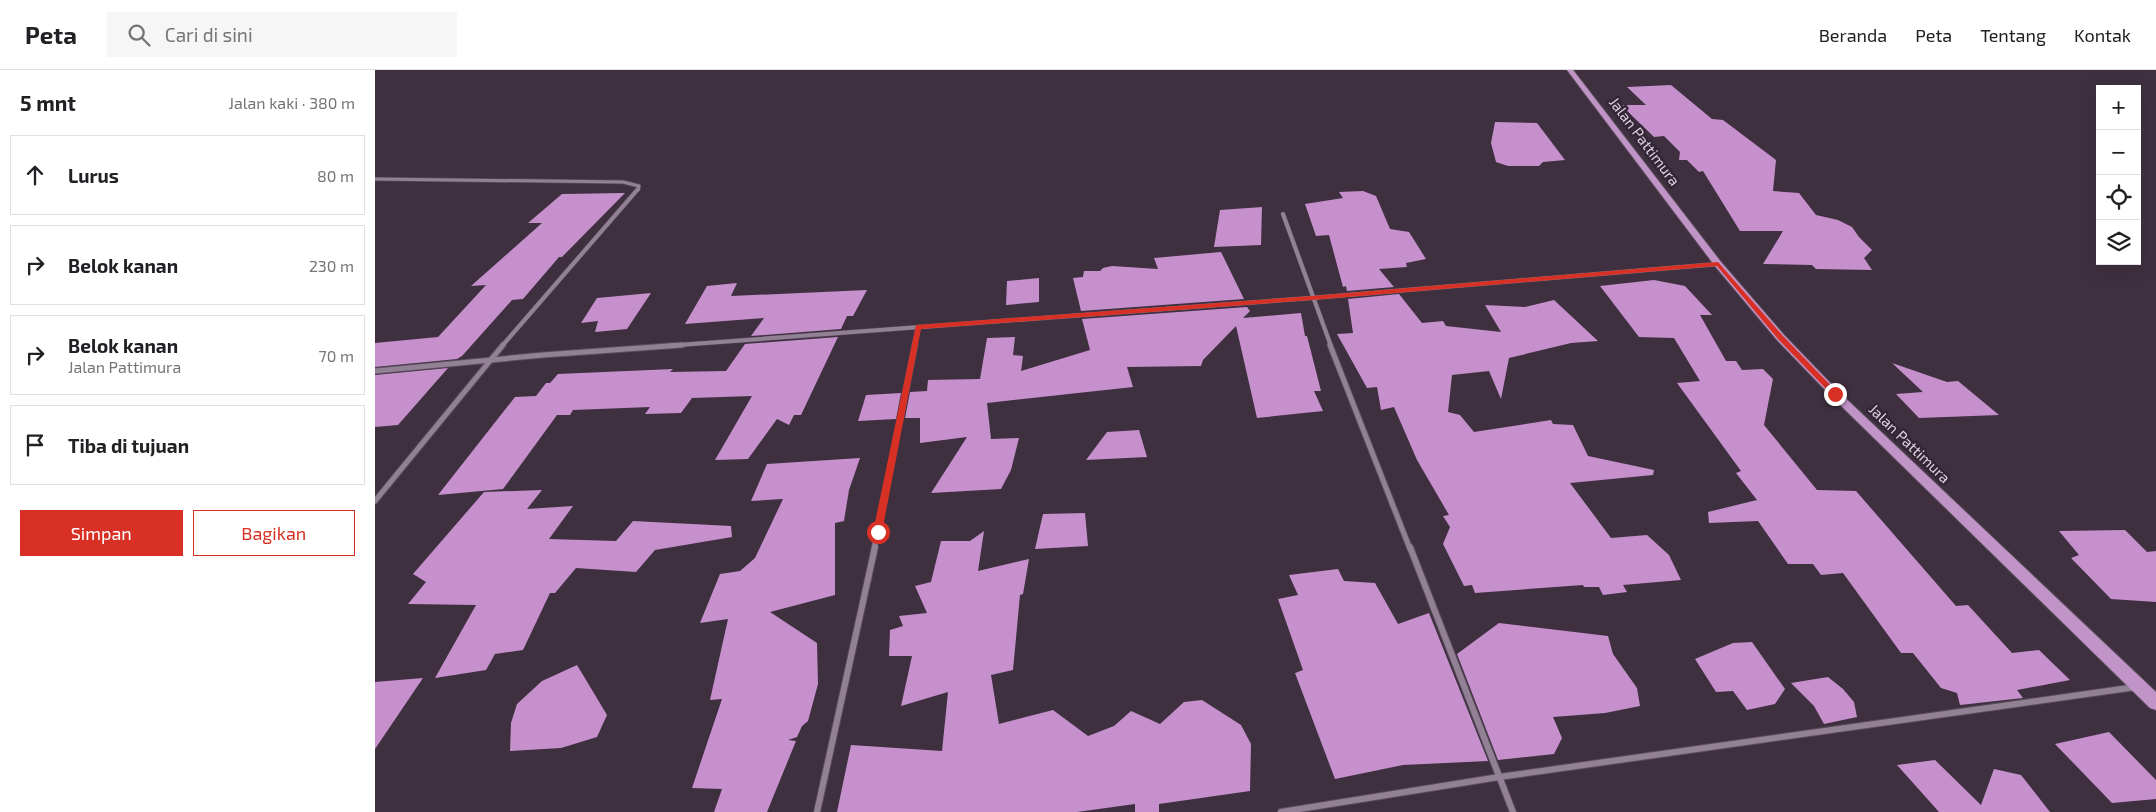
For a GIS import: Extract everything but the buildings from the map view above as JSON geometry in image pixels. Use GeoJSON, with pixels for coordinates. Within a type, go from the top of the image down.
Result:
{"type":"FeatureCollection","features":[{"type":"Feature","properties":{"kind":"main road","name":"Jalan Pattimura"},"geometry":{"type":"LineString","coordinates":[[1569,70],[1718,264],[1781,338],[1835,394],[2156,703]]}},
{"type":"Feature","properties":{"kind":"street"},"geometry":{"type":"LineString","coordinates":[[375,179],[623,182],[639,186],[637,191],[490,360],[375,501]]}},
{"type":"Feature","properties":{"kind":"street"},"geometry":{"type":"LineString","coordinates":[[1283,214],[1312,298],[1513,812]]}},
{"type":"Feature","properties":{"kind":"street"},"geometry":{"type":"LineString","coordinates":[[375,371],[543,354],[1312,298],[1718,264]]}},
{"type":"Feature","properties":{"kind":"street"},"geometry":{"type":"LineString","coordinates":[[817,812],[878,532],[918,327]]}},
{"type":"Feature","properties":{"kind":"street"},"geometry":{"type":"LineString","coordinates":[[1281,812],[1499,777],[2139,687]]}},
{"type":"Feature","properties":{"kind":"route"},"geometry":{"type":"LineString","coordinates":[[878,532],[918,327],[1312,298],[1718,264],[1781,338],[1835,394]]}}]}
